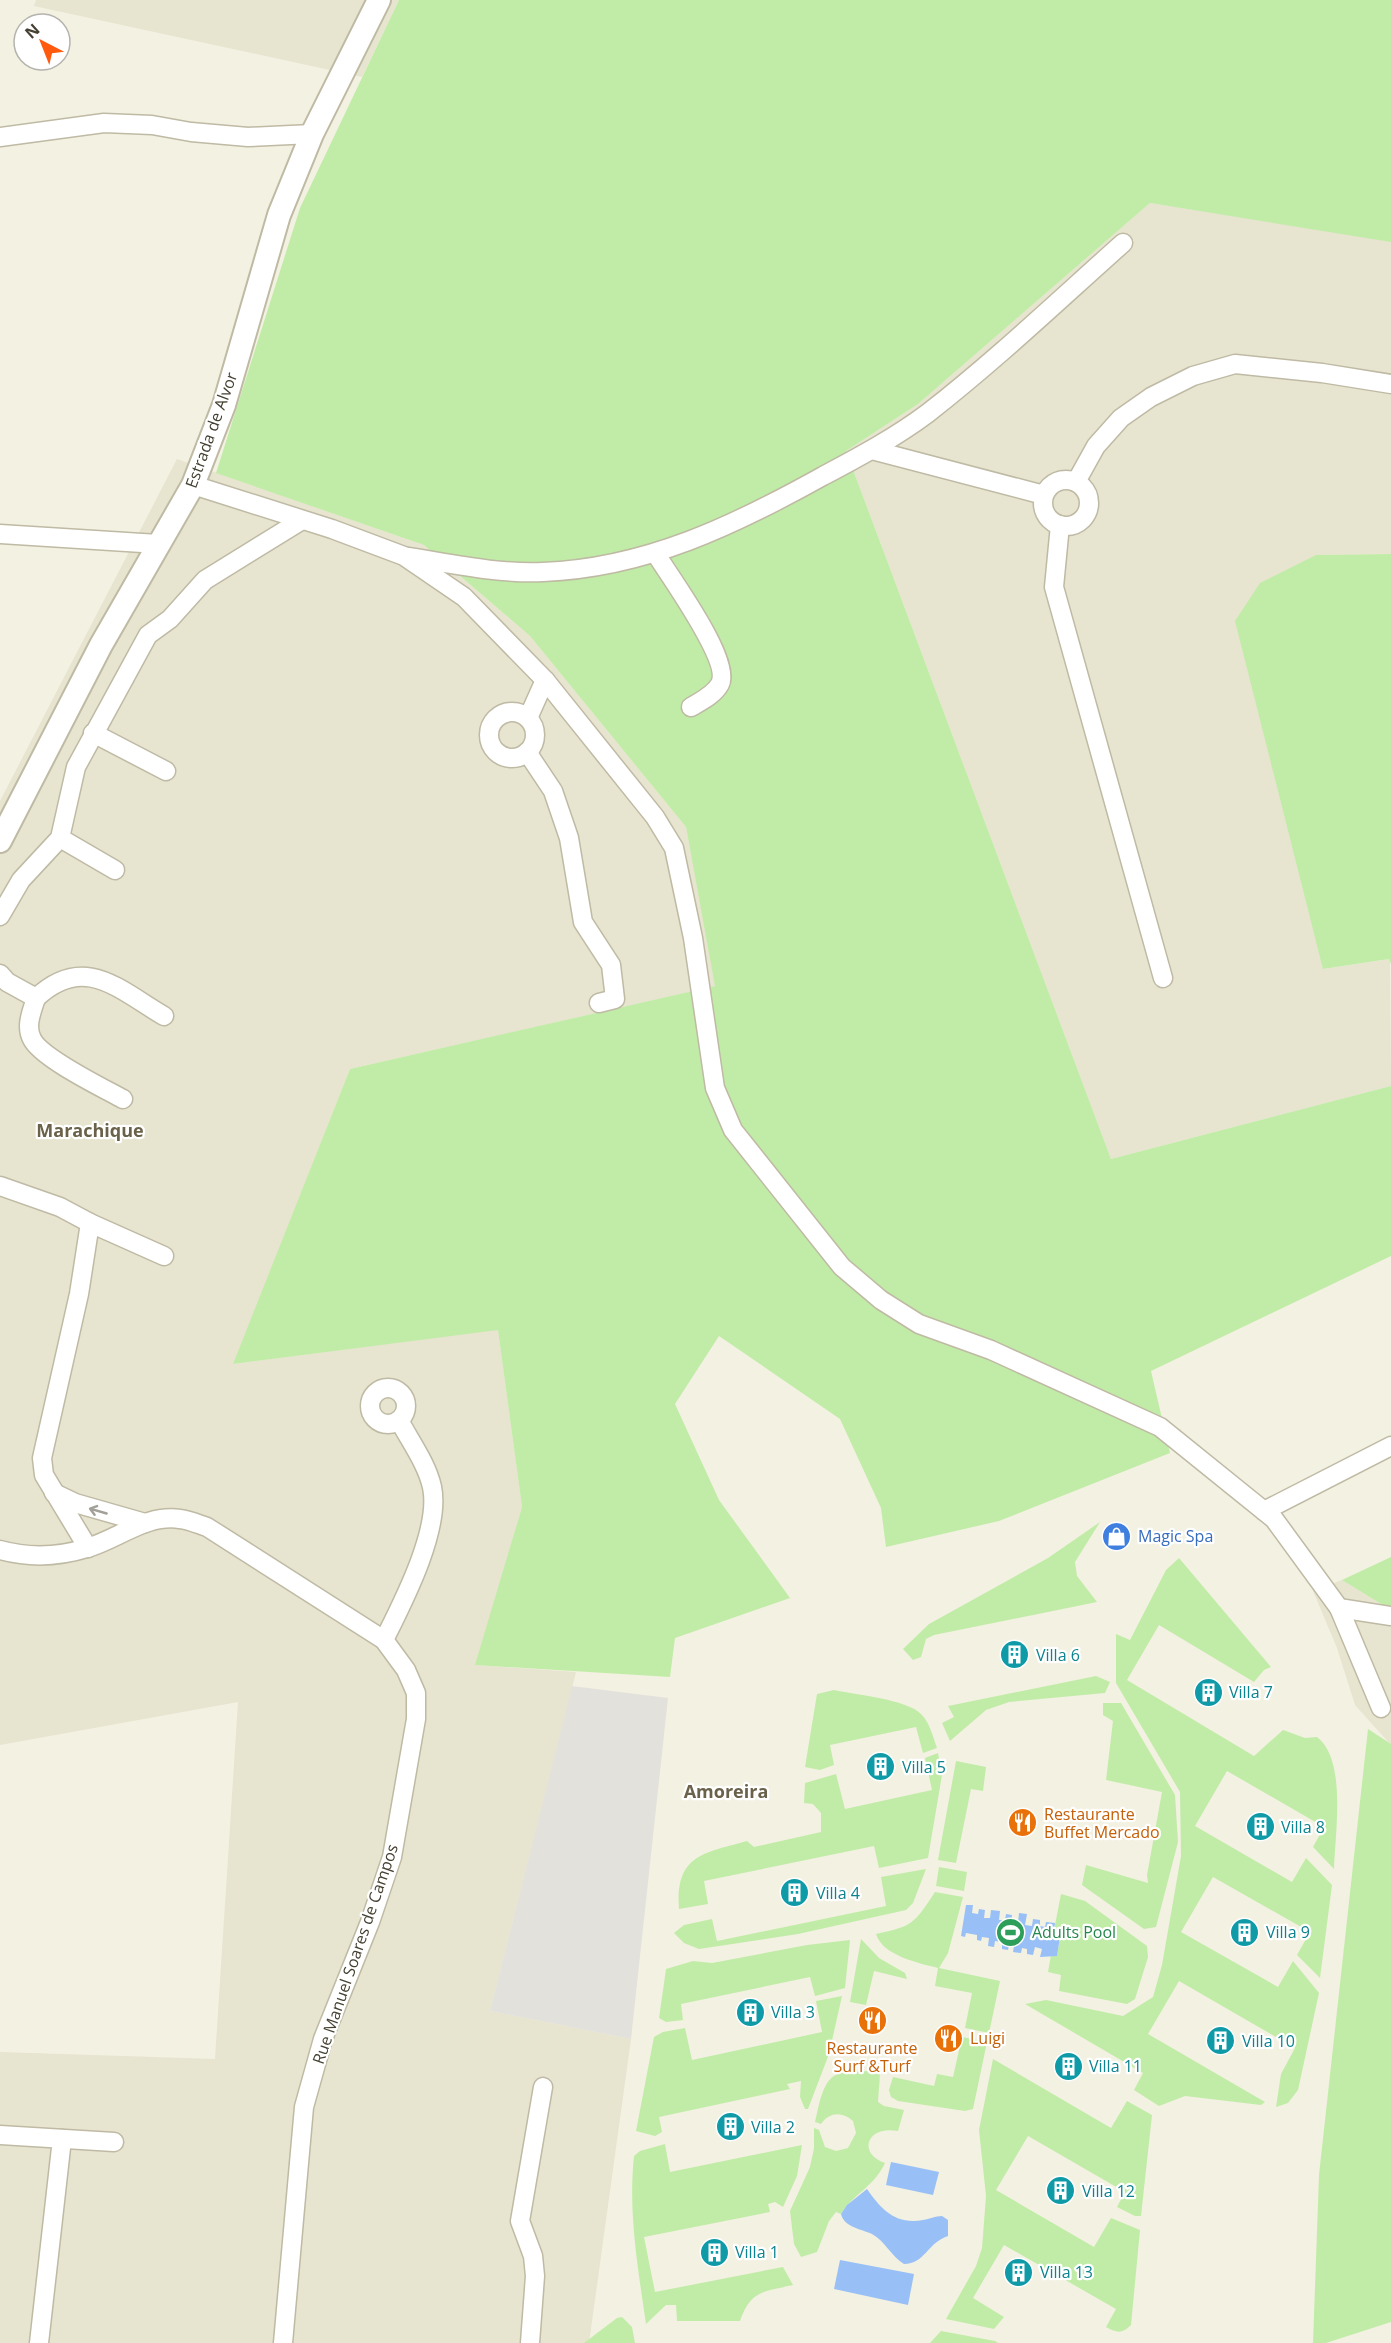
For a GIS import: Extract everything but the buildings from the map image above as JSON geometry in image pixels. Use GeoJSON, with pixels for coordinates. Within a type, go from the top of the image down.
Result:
{"type":"FeatureCollection","features":[{"type":"Feature","properties":{"kind":"street","name":"Estrada de Alvor"},"geometry":{"type":"LineString","coordinates":[[0,842],[101,645],[193,486],[224,405],[279,215],[312,134],[379,0]]}},
{"type":"Feature","properties":{"kind":"street"},"geometry":{"type":"LineString","coordinates":[[0,137],[104,123],[152,125],[191,132],[248,137],[312,134]]}},
{"type":"Feature","properties":{"kind":"street"},"geometry":{"type":"LineString","coordinates":[[193,486],[302,520],[404,556],[499,572],[543,572],[592,568],[656,554],[694,542],[765,509],[872,450],[925,415],[971,378],[1123,243]]}},
{"type":"Feature","properties":{"kind":"street"},"geometry":{"type":"LineString","coordinates":[[1076,482],[1096,446],[1121,418],[1151,397],[1192,376],[1235,364],[1322,373],[1391,384]]}},
{"type":"Feature","properties":{"kind":"street"},"geometry":{"type":"LineString","coordinates":[[872,450],[1044,495]]}},
{"type":"Feature","properties":{"kind":"street"},"geometry":{"type":"LineString","coordinates":[[1067,479],[1076,482],[1088,496],[1088,510],[1075,524],[1060,525],[1045,513],[1044,495],[1057,481],[1067,479]]}},
{"type":"Feature","properties":{"kind":"street"},"geometry":{"type":"LineString","coordinates":[[0,916],[21,880],[60,838],[76,767],[148,635],[170,619],[205,580],[302,520]]}},
{"type":"Feature","properties":{"kind":"street"},"geometry":{"type":"LineString","coordinates":[[1060,525],[1054,587],[1163,978]]}},
{"type":"Feature","properties":{"kind":"street"},"geometry":{"type":"LineString","coordinates":[[0,534],[158,544]]}},
{"type":"Feature","properties":{"kind":"street"},"geometry":{"type":"LineString","coordinates":[[656,554],[722,664],[720,683],[709,696],[691,707]]}},
{"type":"Feature","properties":{"kind":"street"},"geometry":{"type":"LineString","coordinates":[[404,556],[464,597],[545,680],[655,817],[674,848],[693,938],[714,1088],[733,1130],[842,1267],[881,1300],[919,1324],[991,1350],[1160,1427],[1274,1519],[1339,1608],[1381,1708]]}},
{"type":"Feature","properties":{"kind":"street"},"geometry":{"type":"LineString","coordinates":[[528,718],[545,680]]}},
{"type":"Feature","properties":{"kind":"street"},"geometry":{"type":"LineString","coordinates":[[514,712],[528,718],[535,735],[527,752],[514,758],[505,757],[493,748],[489,735],[493,721],[505,713],[514,712]]}},
{"type":"Feature","properties":{"kind":"street"},"geometry":{"type":"LineString","coordinates":[[93,734],[166,771]]}},
{"type":"Feature","properties":{"kind":"street"},"geometry":{"type":"LineString","coordinates":[[527,752],[553,791],[569,838],[582,922],[611,965],[615,999],[599,1003]]}},
{"type":"Feature","properties":{"kind":"street"},"geometry":{"type":"LineString","coordinates":[[60,838],[115,870]]}},
{"type":"Feature","properties":{"kind":"street"},"geometry":{"type":"LineString","coordinates":[[0,974],[8,982],[36,998]]}},
{"type":"Feature","properties":{"kind":"street"},"geometry":{"type":"LineString","coordinates":[[123,1099],[50,1057],[32,1040],[29,1019],[36,998],[52,983],[69,976],[97,977],[164,1016]]}},
{"type":"Feature","properties":{"kind":"street"},"geometry":{"type":"LineString","coordinates":[[0,1186],[60,1207],[164,1256]]}},
{"type":"Feature","properties":{"kind":"street"},"geometry":{"type":"LineString","coordinates":[[88,1548],[44,1475],[42,1458],[79,1294],[90,1223]]}},
{"type":"Feature","properties":{"kind":"street"},"geometry":{"type":"LineString","coordinates":[[384,1640],[409,1592],[432,1517],[434,1500],[425,1469],[399,1420]]}},
{"type":"Feature","properties":{"kind":"street"},"geometry":{"type":"LineString","coordinates":[[1264,1511],[1391,1446]]}},
{"type":"Feature","properties":{"kind":"street"},"geometry":{"type":"LineString","coordinates":[[54,1493],[75,1503],[145,1523]]}},
{"type":"Feature","properties":{"kind":"street","name":"Rue Manuel Soares de Campos"},"geometry":{"type":"LineString","coordinates":[[0,1550],[25,1556],[51,1556],[88,1548],[145,1523],[179,1519],[207,1527],[384,1640],[406,1670],[416,1693],[416,1719],[392,1857],[370,1922],[322,2039],[304,2107],[283,2343]]}},
{"type":"Feature","properties":{"kind":"street"},"geometry":{"type":"LineString","coordinates":[[1339,1608],[1391,1616]]}},
{"type":"Feature","properties":{"kind":"street"},"geometry":{"type":"LineString","coordinates":[[530,2343],[535,2276],[533,2256],[523,2237],[520,2221],[543,2087]]}},
{"type":"Feature","properties":{"kind":"street"},"geometry":{"type":"LineString","coordinates":[[0,2135],[114,2142]]}},
{"type":"Feature","properties":{"kind":"street"},"geometry":{"type":"LineString","coordinates":[[39,2343],[62,2139]]}},
{"type":"Feature","properties":{"kind":"shaded area"},"geometry":{"type":"Polygon","coordinates":[[[36,0],[399,0],[362,77],[72,14],[72,12],[34,6],[36,0]]]}},
{"type":"Feature","properties":{"kind":"shaded area"},"geometry":{"type":"Polygon","coordinates":[[[1150,203],[1391,241],[1391,554],[1316,555],[1324,969],[1390,959],[1391,1086],[1111,1159],[846,451],[918,404],[1150,203]]]}},
{"type":"Feature","properties":{"kind":"shaded area"},"geometry":{"type":"Polygon","coordinates":[[[177,459],[424,545],[530,636],[686,827],[716,986],[350,1069],[234,1364],[498,1329],[522,1507],[476,1665],[576,1672],[490,2011],[631,2039],[589,2343],[0,2343],[0,2052],[215,2059],[238,1702],[0,1745],[0,801],[177,459]]]}},
{"type":"Feature","properties":{"kind":"shaded area"},"geometry":{"type":"Polygon","coordinates":[[[1342,1580],[1391,1610],[1391,1745],[1355,1705],[1337,1648],[1313,1591],[1342,1580]]]}},
{"type":"Feature","properties":{"kind":"shaded area"},"geometry":{"type":"Polygon","coordinates":[[[572,1686],[668,1698],[631,2039],[490,2011],[572,1686]]]}},
{"type":"Feature","properties":{"kind":"green space"},"geometry":{"type":"Polygon","coordinates":[[[399,0],[1391,0],[1391,242],[1150,203],[918,404],[846,451],[1111,1159],[1391,1086],[1391,1256],[1151,1371],[1170,1453],[999,1521],[886,1547],[881,1508],[840,1419],[719,1336],[675,1404],[719,1500],[790,1598],[675,1638],[670,1677],[475,1665],[522,1507],[498,1330],[233,1364],[350,1069],[715,986],[686,827],[530,636],[424,545],[216,473],[300,208],[399,0]]]}},
{"type":"Feature","properties":{"kind":"green space"},"geometry":{"type":"Polygon","coordinates":[[[1391,554],[1391,964],[1389,959],[1323,969],[1235,621],[1260,583],[1316,555],[1391,554]]]}},
{"type":"Feature","properties":{"kind":"green space"},"geometry":{"type":"Polygon","coordinates":[[[1100,1522],[1075,1562],[1077,1576],[1097,1602],[934,1635],[926,1639],[921,1657],[913,1660],[903,1649],[929,1624],[1048,1558],[1100,1522]]]}},
{"type":"Feature","properties":{"kind":"green space"},"geometry":{"type":"Polygon","coordinates":[[[1391,1557],[1391,1610],[1342,1580],[1391,1557]]]}},
{"type":"Feature","properties":{"kind":"green space"},"geometry":{"type":"Polygon","coordinates":[[[1179,1558],[1271,1667],[1264,1670],[1254,1682],[1159,1625],[1127,1680],[1254,1756],[1283,1730],[1305,1738],[1317,1737],[1326,1748],[1336,1779],[1337,1818],[1334,1869],[1313,1847],[1324,1827],[1227,1771],[1195,1826],[1292,1882],[1306,1858],[1332,1885],[1320,1978],[1297,1955],[1310,1932],[1213,1877],[1181,1932],[1278,1987],[1293,1961],[1319,1993],[1298,2090],[1288,2103],[1276,2107],[1281,2074],[1295,2048],[1179,1981],[1148,2034],[1265,2102],[1261,2105],[1185,2096],[1159,2106],[1134,2090],[1143,2073],[1025,2004],[1046,2000],[1123,2016],[1153,1997],[1162,1965],[1181,1856],[1180,1792],[1116,1683],[1116,1634],[1130,1640],[1166,1570],[1179,1558]]]}},
{"type":"Feature","properties":{"kind":"green space"},"geometry":{"type":"Polygon","coordinates":[[[1096,1676],[1110,1682],[1105,1693],[1009,1702],[986,1710],[950,1741],[942,1723],[954,1717],[948,1706],[1096,1676]]]}},
{"type":"Feature","properties":{"kind":"green space"},"geometry":{"type":"Polygon","coordinates":[[[834,1690],[893,1701],[914,1709],[927,1722],[937,1748],[923,1753],[916,1727],[830,1745],[834,1765],[820,1770],[805,1767],[817,1694],[834,1690]]]}},
{"type":"Feature","properties":{"kind":"green space"},"geometry":{"type":"Polygon","coordinates":[[[1103,1703],[1121,1703],[1175,1795],[1178,1842],[1156,1927],[1144,1929],[1082,1885],[1086,1865],[1148,1883],[1147,1875],[1162,1792],[1106,1780],[1113,1721],[1103,1715],[1103,1703]]]}},
{"type":"Feature","properties":{"kind":"green space"},"geometry":{"type":"Polygon","coordinates":[[[1368,1729],[1391,1744],[1391,2322],[1326,2343],[1313,2343],[1319,2175],[1368,1729]]]}},
{"type":"Feature","properties":{"kind":"green space"},"geometry":{"type":"Polygon","coordinates":[[[938,1753],[942,1775],[928,1858],[879,1868],[874,1846],[704,1881],[708,1904],[679,1909],[682,1877],[688,1866],[706,1853],[747,1841],[754,1847],[821,1832],[821,1813],[813,1804],[804,1803],[805,1783],[836,1774],[845,1809],[932,1790],[925,1758],[938,1753]]]}},
{"type":"Feature","properties":{"kind":"green space"},"geometry":{"type":"Polygon","coordinates":[[[956,1761],[986,1767],[983,1791],[971,1789],[956,1863],[938,1860],[956,1761]]]}},
{"type":"Feature","properties":{"kind":"green space"},"geometry":{"type":"Polygon","coordinates":[[[939,1867],[967,1872],[964,1891],[936,1886],[939,1867]]]}},
{"type":"Feature","properties":{"kind":"green space"},"geometry":{"type":"Polygon","coordinates":[[[926,1869],[913,1903],[906,1910],[798,1934],[699,1949],[684,1943],[674,1933],[684,1925],[712,1919],[717,1941],[886,1906],[881,1877],[926,1869]]]}},
{"type":"Feature","properties":{"kind":"green space"},"geometry":{"type":"Polygon","coordinates":[[[935,1892],[963,1897],[948,1953],[939,1968],[1000,1981],[989,2033],[965,2028],[972,1993],[935,1986],[938,1968],[894,1953],[880,1942],[876,1934],[898,1929],[912,1922],[935,1892]]]}},
{"type":"Feature","properties":{"kind":"green space"},"geometry":{"type":"Polygon","coordinates":[[[1061,1894],[1085,1901],[1147,1946],[1148,1957],[1135,1999],[1127,2004],[1059,1991],[1061,1975],[1048,1972],[1051,1955],[1057,1956],[1061,1931],[1054,1930],[1061,1894]]]}},
{"type":"Feature","properties":{"kind":"green space"},"geometry":{"type":"Polygon","coordinates":[[[861,1939],[879,1958],[905,1973],[907,1979],[874,1971],[866,2005],[850,2002],[861,1939]]]}},
{"type":"Feature","properties":{"kind":"green space"},"geometry":{"type":"Polygon","coordinates":[[[850,1940],[845,1988],[815,1996],[810,1977],[681,2004],[683,2020],[666,2022],[659,2018],[666,1969],[693,1961],[712,1963],[807,1945],[850,1940]]]}},
{"type":"Feature","properties":{"kind":"green space"},"geometry":{"type":"Polygon","coordinates":[[[842,1996],[829,2054],[808,2109],[805,2109],[800,2097],[801,2081],[787,2084],[790,2089],[659,2117],[662,2132],[655,2136],[636,2131],[654,2037],[663,2032],[685,2028],[692,2060],[822,2032],[816,2001],[842,1996]]]}},
{"type":"Feature","properties":{"kind":"green space"},"geometry":{"type":"Polygon","coordinates":[[[962,2037],[987,2042],[973,2109],[965,2111],[898,2101],[891,2097],[889,2090],[893,2077],[934,2086],[937,2074],[953,2077],[962,2037]]]}},
{"type":"Feature","properties":{"kind":"green space"},"geometry":{"type":"Polygon","coordinates":[[[993,2059],[1111,2128],[1127,2101],[1152,2115],[1141,2216],[1135,2216],[1117,2207],[1125,2192],[1028,2136],[996,2190],[1094,2247],[1111,2218],[1140,2230],[1131,2325],[1125,2330],[1116,2331],[1106,2327],[1116,2309],[1004,2245],[973,2298],[1004,2317],[994,2329],[946,2319],[976,2266],[982,2248],[986,2196],[979,2130],[993,2059]]]}},
{"type":"Feature","properties":{"kind":"green space"},"geometry":{"type":"Polygon","coordinates":[[[869,2071],[880,2074],[878,2102],[884,2106],[904,2110],[898,2131],[879,2132],[869,2141],[871,2153],[876,2159],[885,2163],[875,2178],[841,2214],[836,2212],[829,2221],[817,2252],[801,2257],[794,2244],[790,2211],[810,2167],[814,2148],[814,2128],[819,2130],[825,2147],[836,2151],[848,2148],[856,2133],[853,2121],[840,2114],[828,2117],[821,2124],[815,2122],[822,2093],[829,2081],[840,2073],[869,2071]]]}},
{"type":"Feature","properties":{"kind":"green space"},"geometry":{"type":"Polygon","coordinates":[[[665,2144],[670,2172],[802,2145],[797,2176],[783,2207],[775,2202],[768,2204],[770,2212],[644,2237],[655,2292],[783,2267],[793,2285],[759,2294],[749,2303],[740,2321],[677,2321],[676,2305],[666,2305],[646,2324],[633,2219],[634,2156],[640,2151],[665,2144]]]}},
{"type":"Feature","properties":{"kind":"green space"},"geometry":{"type":"Polygon","coordinates":[[[622,2317],[632,2327],[635,2343],[584,2343],[617,2318],[622,2317]]]}},
{"type":"Feature","properties":{"kind":"green space"},"geometry":{"type":"Polygon","coordinates":[[[941,2331],[995,2341],[998,2343],[930,2343],[941,2331]]]}},
{"type":"Feature","properties":{"kind":"water","name":"Adults Pool"},"geometry":{"type":"Polygon","coordinates":[[[966,1905],[973,1905],[972,1913],[978,1914],[979,1909],[985,1910],[984,1918],[990,1918],[991,1910],[1000,1911],[999,1920],[1005,1920],[1006,1914],[1012,1915],[1011,1922],[1018,1923],[1019,1913],[1027,1914],[1025,1925],[1032,1926],[1033,1919],[1040,1920],[1040,1926],[1045,1927],[1046,1922],[1055,1923],[1054,1930],[1061,1931],[1057,1956],[1040,1957],[1042,1949],[1035,1947],[1033,1955],[1027,1954],[1027,1949],[1022,1948],[1021,1953],[1013,1952],[1014,1946],[1009,1945],[1008,1950],[1002,1949],[1002,1942],[995,1941],[994,1947],[988,1946],[989,1938],[982,1937],[981,1941],[977,1940],[977,1935],[966,1933],[965,1937],[961,1936],[966,1905]]]}},
{"type":"Feature","properties":{"kind":"water"},"geometry":{"type":"Polygon","coordinates":[[[891,2162],[939,2172],[933,2195],[886,2185],[891,2162]]]}},
{"type":"Feature","properties":{"kind":"water"},"geometry":{"type":"Polygon","coordinates":[[[867,2189],[883,2209],[897,2218],[913,2221],[942,2216],[948,2220],[948,2236],[935,2243],[917,2261],[904,2264],[877,2237],[849,2225],[841,2214],[847,2205],[867,2189]]]}},
{"type":"Feature","properties":{"kind":"water"},"geometry":{"type":"Polygon","coordinates":[[[840,2260],[914,2274],[908,2305],[834,2289],[840,2260]]]}},
{"type":"Feature","properties":{"kind":"place","name":"Magic Spa"},"geometry":{"type":"Point","coordinates":[1117,1536]}},
{"type":"Feature","properties":{"kind":"place","name":"Villa 6"},"geometry":{"type":"Point","coordinates":[1015,1655]}},
{"type":"Feature","properties":{"kind":"place","name":"Villa 7"},"geometry":{"type":"Point","coordinates":[1208,1692]}},
{"type":"Feature","properties":{"kind":"place","name":"Villa 5"},"geometry":{"type":"Point","coordinates":[881,1767]}},
{"type":"Feature","properties":{"kind":"place","name":"Restaurante Buffet Mercado"},"geometry":{"type":"Point","coordinates":[1023,1823]}},
{"type":"Feature","properties":{"kind":"place","name":"Villa 8"},"geometry":{"type":"Point","coordinates":[1260,1827]}},
{"type":"Feature","properties":{"kind":"place","name":"Villa 4"},"geometry":{"type":"Point","coordinates":[795,1893]}},
{"type":"Feature","properties":{"kind":"place","name":"Adults Pool"},"geometry":{"type":"Point","coordinates":[1011,1932]}},
{"type":"Feature","properties":{"kind":"place","name":"Villa 9"},"geometry":{"type":"Point","coordinates":[1245,1932]}},
{"type":"Feature","properties":{"kind":"place","name":"Villa 3"},"geometry":{"type":"Point","coordinates":[750,2012]}},
{"type":"Feature","properties":{"kind":"place","name":"Restaurante Surf &Turf"},"geometry":{"type":"Point","coordinates":[872,2020]}},
{"type":"Feature","properties":{"kind":"place","name":"Luigi"},"geometry":{"type":"Point","coordinates":[949,2038]}},
{"type":"Feature","properties":{"kind":"place","name":"Villa 10"},"geometry":{"type":"Point","coordinates":[1221,2041]}},
{"type":"Feature","properties":{"kind":"place","name":"Villa 11"},"geometry":{"type":"Point","coordinates":[1068,2066]}},
{"type":"Feature","properties":{"kind":"place","name":"Villa 2"},"geometry":{"type":"Point","coordinates":[730,2127]}},
{"type":"Feature","properties":{"kind":"place","name":"Villa 12"},"geometry":{"type":"Point","coordinates":[1061,2191]}},
{"type":"Feature","properties":{"kind":"place","name":"Villa 1"},"geometry":{"type":"Point","coordinates":[714,2252]}},
{"type":"Feature","properties":{"kind":"place","name":"Villa 13"},"geometry":{"type":"Point","coordinates":[1019,2272]}},
{"type":"Feature","properties":{"kind":"district","name":"Marachique"},"geometry":{"type":"Point","coordinates":[90,1131]}},
{"type":"Feature","properties":{"kind":"district","name":"Amoreira"},"geometry":{"type":"Point","coordinates":[726,1792]}}]}
